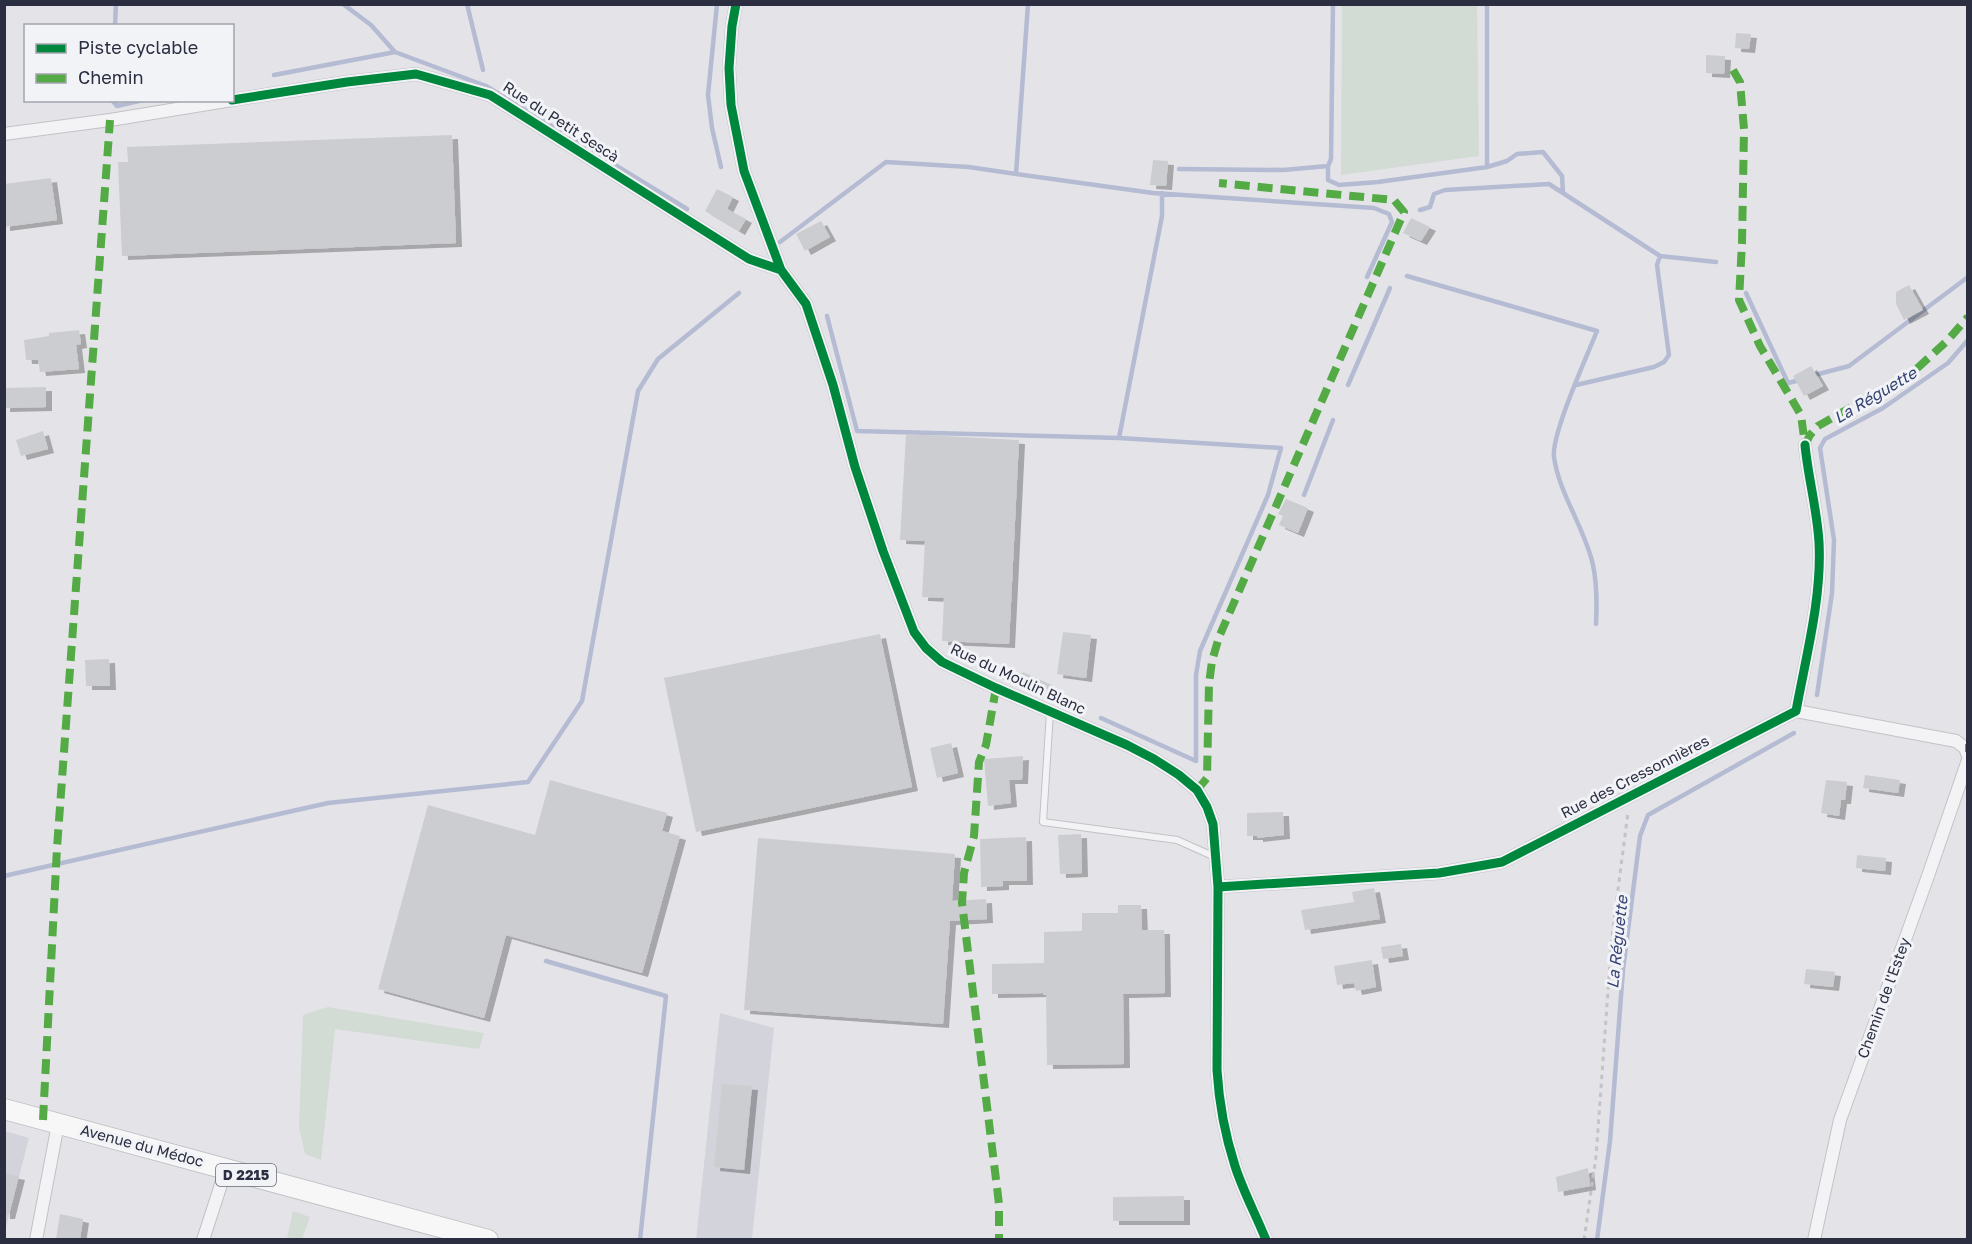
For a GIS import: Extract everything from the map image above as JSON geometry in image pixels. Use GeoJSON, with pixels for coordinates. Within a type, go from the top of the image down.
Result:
{"type":"FeatureCollection","features":[{"type":"Feature","properties":{"kind":"main road","name":"Avenue du Médoc"},"geometry":{"type":"LineString","coordinates":[[4,1109],[488,1239]]}},
{"type":"Feature","properties":{"kind":"street","name":"Rue du Moulin Blanc"},"geometry":{"type":"LineString","coordinates":[[736,4],[729,68],[733,116],[744,171],[781,270],[806,304],[833,385],[855,467],[883,551],[914,632],[926,648],[942,662],[1154,759],[1197,790],[1207,807],[1213,824],[1218,887],[1216,1070],[1218,1092],[1236,1168],[1266,1239]]}},
{"type":"Feature","properties":{"kind":"street","name":"Rue du Petit Sescà"},"geometry":{"type":"LineString","coordinates":[[234,100],[416,74],[490,94],[749,259],[781,270]]}},
{"type":"Feature","properties":{"kind":"street","name":"Rue du Petit Sescà"},"geometry":{"type":"LineString","coordinates":[[4,134],[220,102]]}},
{"type":"Feature","properties":{"kind":"street"},"geometry":{"type":"LineString","coordinates":[[1796,711],[1816,604],[1819,573],[1819,542],[1805,445]]}},
{"type":"Feature","properties":{"kind":"street","name":"Chemin de l'Estey"},"geometry":{"type":"LineString","coordinates":[[1796,711],[1956,741],[1965,748],[1968,758],[1840,1120],[1814,1239]]}},
{"type":"Feature","properties":{"kind":"street","name":"Rue des Cressonnières"},"geometry":{"type":"LineString","coordinates":[[1218,887],[1439,873],[1502,862],[1796,711]]}},
{"type":"Feature","properties":{"kind":"street"},"geometry":{"type":"LineString","coordinates":[[36,1239],[58,1124]]}},
{"type":"Feature","properties":{"kind":"street"},"geometry":{"type":"LineString","coordinates":[[203,1239],[226,1169]]}},
{"type":"Feature","properties":{"kind":"lane"},"geometry":{"type":"LineString","coordinates":[[1050,712],[1043,822],[1177,840],[1216,857]]}},
{"type":"Feature","properties":{"kind":"path"},"geometry":{"type":"LineString","coordinates":[[1584,1239],[1596,1157],[1612,936],[1629,798]]}},
{"type":"Feature","properties":{"kind":"shaded area"},"geometry":{"type":"Polygon","coordinates":[[[1342,5],[1477,5],[1479,156],[1341,175],[1342,5]]]}},
{"type":"Feature","properties":{"kind":"shaded area"},"geometry":{"type":"Polygon","coordinates":[[[328,1007],[484,1033],[479,1049],[335,1029],[321,1160],[305,1154],[299,1127],[303,1015],[328,1007]]]}},
{"type":"Feature","properties":{"kind":"shaded area"},"geometry":{"type":"Polygon","coordinates":[[[720,1013],[774,1028],[752,1239],[696,1240],[720,1013]]]}},
{"type":"Feature","properties":{"kind":"shaded area"},"geometry":{"type":"Polygon","coordinates":[[[5,1131],[29,1138],[5,1231],[5,1131]]]}},
{"type":"Feature","properties":{"kind":"shaded area"},"geometry":{"type":"Polygon","coordinates":[[[293,1211],[310,1217],[302,1239],[287,1239],[293,1211]]]}},
{"type":"Feature","properties":{"kind":"building"},"geometry":{"type":"Polygon","coordinates":[[[1736,33],[1751,34],[1749,49],[1735,48],[1736,33]]]}},
{"type":"Feature","properties":{"kind":"building"},"geometry":{"type":"Polygon","coordinates":[[[1706,55],[1725,56],[1724,74],[1706,73],[1706,55]]]}},
{"type":"Feature","properties":{"kind":"building"},"geometry":{"type":"Polygon","coordinates":[[[452,135],[456,243],[122,256],[118,162],[128,162],[127,147],[452,135]]]}},
{"type":"Feature","properties":{"kind":"building"},"geometry":{"type":"Polygon","coordinates":[[[1153,160],[1168,161],[1166,186],[1150,185],[1153,160]]]}},
{"type":"Feature","properties":{"kind":"building"},"geometry":{"type":"Polygon","coordinates":[[[51,178],[57,220],[4,227],[4,184],[51,178]]]}},
{"type":"Feature","properties":{"kind":"building"},"geometry":{"type":"Polygon","coordinates":[[[717,189],[733,197],[727,209],[746,219],[739,231],[705,211],[717,189]]]}},
{"type":"Feature","properties":{"kind":"building"},"geometry":{"type":"Polygon","coordinates":[[[1411,218],[1430,227],[1421,241],[1403,233],[1411,218]]]}},
{"type":"Feature","properties":{"kind":"building"},"geometry":{"type":"Polygon","coordinates":[[[821,221],[830,237],[805,251],[796,234],[821,221]]]}},
{"type":"Feature","properties":{"kind":"building"},"geometry":{"type":"Polygon","coordinates":[[[1909,285],[1923,310],[1904,320],[1896,304],[1896,292],[1909,285]]]}},
{"type":"Feature","properties":{"kind":"building"},"geometry":{"type":"Polygon","coordinates":[[[79,330],[81,344],[76,345],[79,369],[40,372],[38,360],[26,360],[24,340],[49,336],[49,333],[79,330]]]}},
{"type":"Feature","properties":{"kind":"building"},"geometry":{"type":"Polygon","coordinates":[[[1811,366],[1823,386],[1804,396],[1793,376],[1811,366]]]}},
{"type":"Feature","properties":{"kind":"building"},"geometry":{"type":"Polygon","coordinates":[[[46,387],[46,407],[4,408],[5,388],[46,387]]]}},
{"type":"Feature","properties":{"kind":"building"},"geometry":{"type":"Polygon","coordinates":[[[43,431],[48,449],[21,456],[16,440],[43,431]]]}},
{"type":"Feature","properties":{"kind":"building"},"geometry":{"type":"Polygon","coordinates":[[[906,434],[1019,440],[1009,644],[942,641],[944,598],[922,597],[925,541],[900,540],[906,434]]]}},
{"type":"Feature","properties":{"kind":"building"},"geometry":{"type":"Polygon","coordinates":[[[1286,499],[1308,508],[1298,533],[1279,525],[1283,516],[1278,514],[1286,499]]]}},
{"type":"Feature","properties":{"kind":"building"},"geometry":{"type":"Polygon","coordinates":[[[1063,632],[1091,635],[1086,678],[1057,674],[1063,632]]]}},
{"type":"Feature","properties":{"kind":"building"},"geometry":{"type":"Polygon","coordinates":[[[880,634],[912,787],[696,832],[664,678],[880,634]]]}},
{"type":"Feature","properties":{"kind":"building"},"geometry":{"type":"Polygon","coordinates":[[[109,659],[110,686],[86,686],[85,660],[109,659]]]}},
{"type":"Feature","properties":{"kind":"building"},"geometry":{"type":"Polygon","coordinates":[[[995,665],[1022,674],[1023,672],[1052,685],[1047,697],[992,673],[995,665]]]}},
{"type":"Feature","properties":{"kind":"building"},"geometry":{"type":"Polygon","coordinates":[[[951,743],[958,773],[937,778],[930,748],[951,743]]]}},
{"type":"Feature","properties":{"kind":"building"},"geometry":{"type":"Polygon","coordinates":[[[1023,756],[1022,780],[1009,780],[1011,803],[988,806],[984,759],[1023,756]]]}},
{"type":"Feature","properties":{"kind":"building"},"geometry":{"type":"Polygon","coordinates":[[[1865,775],[1900,780],[1898,793],[1863,788],[1865,775]]]}},
{"type":"Feature","properties":{"kind":"building"},"geometry":{"type":"Polygon","coordinates":[[[550,780],[667,813],[662,831],[680,836],[642,973],[506,935],[484,1018],[378,989],[428,805],[535,835],[550,780]]]}},
{"type":"Feature","properties":{"kind":"building"},"geometry":{"type":"Polygon","coordinates":[[[1826,780],[1847,782],[1845,800],[1841,800],[1839,816],[1821,813],[1826,780]]]}},
{"type":"Feature","properties":{"kind":"building"},"geometry":{"type":"Polygon","coordinates":[[[1283,812],[1284,835],[1257,838],[1257,836],[1247,836],[1247,813],[1283,812]]]}},
{"type":"Feature","properties":{"kind":"building"},"geometry":{"type":"Polygon","coordinates":[[[1081,834],[1082,873],[1060,874],[1058,835],[1081,834]]]}},
{"type":"Feature","properties":{"kind":"building"},"geometry":{"type":"Polygon","coordinates":[[[1026,837],[1027,881],[1003,881],[1003,886],[981,887],[980,839],[1026,837]]]}},
{"type":"Feature","properties":{"kind":"building"},"geometry":{"type":"Polygon","coordinates":[[[758,838],[955,854],[952,901],[986,899],[987,919],[950,921],[943,1024],[744,1010],[758,838]]]}},
{"type":"Feature","properties":{"kind":"building"},"geometry":{"type":"Polygon","coordinates":[[[1857,855],[1886,858],[1885,871],[1856,868],[1857,855]]]}},
{"type":"Feature","properties":{"kind":"building"},"geometry":{"type":"Polygon","coordinates":[[[1374,888],[1380,919],[1305,930],[1301,910],[1354,902],[1352,892],[1374,888]]]}},
{"type":"Feature","properties":{"kind":"building"},"geometry":{"type":"Polygon","coordinates":[[[1118,905],[1141,905],[1142,930],[1164,930],[1165,993],[1123,994],[1124,1064],[1047,1065],[1046,995],[1043,993],[992,994],[992,964],[1044,963],[1044,932],[1082,931],[1082,913],[1118,913],[1118,905]]]}},
{"type":"Feature","properties":{"kind":"building"},"geometry":{"type":"Polygon","coordinates":[[[1401,944],[1403,956],[1383,959],[1381,947],[1401,944]]]}},
{"type":"Feature","properties":{"kind":"building"},"geometry":{"type":"Polygon","coordinates":[[[1372,960],[1376,987],[1356,991],[1354,983],[1337,985],[1334,966],[1372,960]]]}},
{"type":"Feature","properties":{"kind":"building"},"geometry":{"type":"Polygon","coordinates":[[[1806,969],[1835,972],[1833,987],[1804,984],[1806,969]]]}},
{"type":"Feature","properties":{"kind":"building"},"geometry":{"type":"Polygon","coordinates":[[[722,1084],[752,1086],[744,1170],[714,1167],[722,1084]]]}},
{"type":"Feature","properties":{"kind":"building"},"geometry":{"type":"Polygon","coordinates":[[[1588,1168],[1590,1186],[1558,1192],[1556,1177],[1588,1168]]]}},
{"type":"Feature","properties":{"kind":"building"},"geometry":{"type":"Polygon","coordinates":[[[4,1173],[19,1176],[9,1215],[4,1215],[4,1173]]]}},
{"type":"Feature","properties":{"kind":"building"},"geometry":{"type":"Polygon","coordinates":[[[1184,1196],[1184,1221],[1113,1221],[1113,1197],[1184,1196]]]}},
{"type":"Feature","properties":{"kind":"building"},"geometry":{"type":"Polygon","coordinates":[[[60,1214],[83,1219],[80,1239],[56,1239],[60,1214]]]}},
{"type":"Feature","properties":{"kind":"waterway"},"geometry":{"type":"LineString","coordinates":[[115,24],[116,4]]}},
{"type":"Feature","properties":{"kind":"waterway"},"geometry":{"type":"LineString","coordinates":[[343,4],[371,25],[395,52],[486,86],[687,209]]}},
{"type":"Feature","properties":{"kind":"waterway"},"geometry":{"type":"LineString","coordinates":[[467,4],[483,70]]}},
{"type":"Feature","properties":{"kind":"waterway"},"geometry":{"type":"LineString","coordinates":[[717,4],[708,95],[712,128],[721,167]]}},
{"type":"Feature","properties":{"kind":"waterway"},"geometry":{"type":"LineString","coordinates":[[1028,4],[1016,174],[1153,193],[1374,208],[1389,214],[1392,222],[1367,277]]}},
{"type":"Feature","properties":{"kind":"waterway"},"geometry":{"type":"LineString","coordinates":[[1333,4],[1331,159],[1328,166],[1328,180],[1339,185],[1378,182],[1487,167],[1507,161],[1517,154],[1543,152],[1562,176],[1563,193]]}},
{"type":"Feature","properties":{"kind":"waterway"},"geometry":{"type":"LineString","coordinates":[[1487,4],[1487,167]]}},
{"type":"Feature","properties":{"kind":"waterway"},"geometry":{"type":"LineString","coordinates":[[274,75],[395,52]]}},
{"type":"Feature","properties":{"kind":"waterway"},"geometry":{"type":"LineString","coordinates":[[114,102],[117,106],[134,102]]}},
{"type":"Feature","properties":{"kind":"waterway"},"geometry":{"type":"LineString","coordinates":[[780,242],[886,162],[969,167],[1016,174]]}},
{"type":"Feature","properties":{"kind":"waterway"},"geometry":{"type":"LineString","coordinates":[[1179,169],[1283,170],[1328,166]]}},
{"type":"Feature","properties":{"kind":"waterway"},"geometry":{"type":"LineString","coordinates":[[1420,210],[1430,207],[1434,194],[1445,190],[1549,184],[1660,256],[1716,262]]}},
{"type":"Feature","properties":{"kind":"waterway"},"geometry":{"type":"LineString","coordinates":[[1101,718],[1196,761],[1196,675],[1200,651],[1268,495],[1281,448],[1119,438],[1162,216],[1162,193]]}},
{"type":"Feature","properties":{"kind":"waterway"},"geometry":{"type":"LineString","coordinates":[[1576,385],[1654,367],[1664,362],[1669,355],[1657,265],[1660,256]]}},
{"type":"Feature","properties":{"kind":"waterway"},"geometry":{"type":"LineString","coordinates":[[1407,276],[1597,331],[1564,414],[1554,457],[1561,484],[1593,565],[1596,624]]}},
{"type":"Feature","properties":{"kind":"waterway"},"geometry":{"type":"LineString","coordinates":[[1811,376],[1849,366],[1968,277]]}},
{"type":"Feature","properties":{"kind":"waterway"},"geometry":{"type":"LineString","coordinates":[[1348,385],[1390,288]]}},
{"type":"Feature","properties":{"kind":"waterway"},"geometry":{"type":"LineString","coordinates":[[4,876],[328,803],[528,782],[582,701],[638,391],[658,359],[739,293]]}},
{"type":"Feature","properties":{"kind":"waterway"},"geometry":{"type":"LineString","coordinates":[[1746,293],[1788,383],[1800,380]]}},
{"type":"Feature","properties":{"kind":"waterway"},"geometry":{"type":"LineString","coordinates":[[827,316],[857,431],[1119,438]]}},
{"type":"Feature","properties":{"kind":"waterway","name":"La Réguette"},"geometry":{"type":"LineString","coordinates":[[1817,695],[1832,593],[1834,540],[1820,448],[1825,439],[1883,408],[1948,363],[1968,340]]}},
{"type":"Feature","properties":{"kind":"waterway"},"geometry":{"type":"LineString","coordinates":[[1304,495],[1333,420]]}},
{"type":"Feature","properties":{"kind":"waterway","name":"La Réguette"},"geometry":{"type":"LineString","coordinates":[[1597,1240],[1610,1141],[1623,970],[1640,836],[1648,815],[1794,733]]}},
{"type":"Feature","properties":{"kind":"waterway"},"geometry":{"type":"LineString","coordinates":[[546,961],[666,996],[640,1240]]}},
{"type":"Feature","properties":{"kind":"marked path"},"geometry":{"type":"LineString","coordinates":[[1733,70],[1740,82],[1744,129],[1739,300],[1760,346],[1801,415],[1805,445]]}},
{"type":"Feature","properties":{"kind":"marked path"},"geometry":{"type":"LineString","coordinates":[[43,1120],[57,848],[110,120]]}},
{"type":"Feature","properties":{"kind":"marked path"},"geometry":{"type":"LineString","coordinates":[[1197,790],[1207,778],[1209,684],[1212,661],[1219,637],[1404,212],[1394,200],[1219,183]]}},
{"type":"Feature","properties":{"kind":"marked path"},"geometry":{"type":"LineString","coordinates":[[1805,445],[1818,426],[1912,373],[1947,341],[1968,317]]}},
{"type":"Feature","properties":{"kind":"marked path"},"geometry":{"type":"LineString","coordinates":[[996,688],[986,745],[979,762],[974,836],[964,873],[962,903],[999,1204],[999,1240]]}},
{"type":"Feature","properties":{"kind":"cycle path"},"geometry":{"type":"LineString","coordinates":[[736,4],[729,68],[731,105],[744,171],[781,270],[806,304],[833,385],[855,467],[883,551],[914,632],[926,648],[942,662],[1154,759],[1197,790],[1207,807],[1213,824],[1218,887],[1217,1070],[1219,1095],[1225,1131],[1235,1166],[1266,1240]]}},
{"type":"Feature","properties":{"kind":"cycle path"},"geometry":{"type":"LineString","coordinates":[[234,100],[416,74],[490,95],[749,259],[781,270]]}},
{"type":"Feature","properties":{"kind":"cycle path"},"geometry":{"type":"LineString","coordinates":[[1218,887],[1439,873],[1502,862],[1796,711],[1812,627],[1819,563],[1818,530],[1805,445]]}}]}
